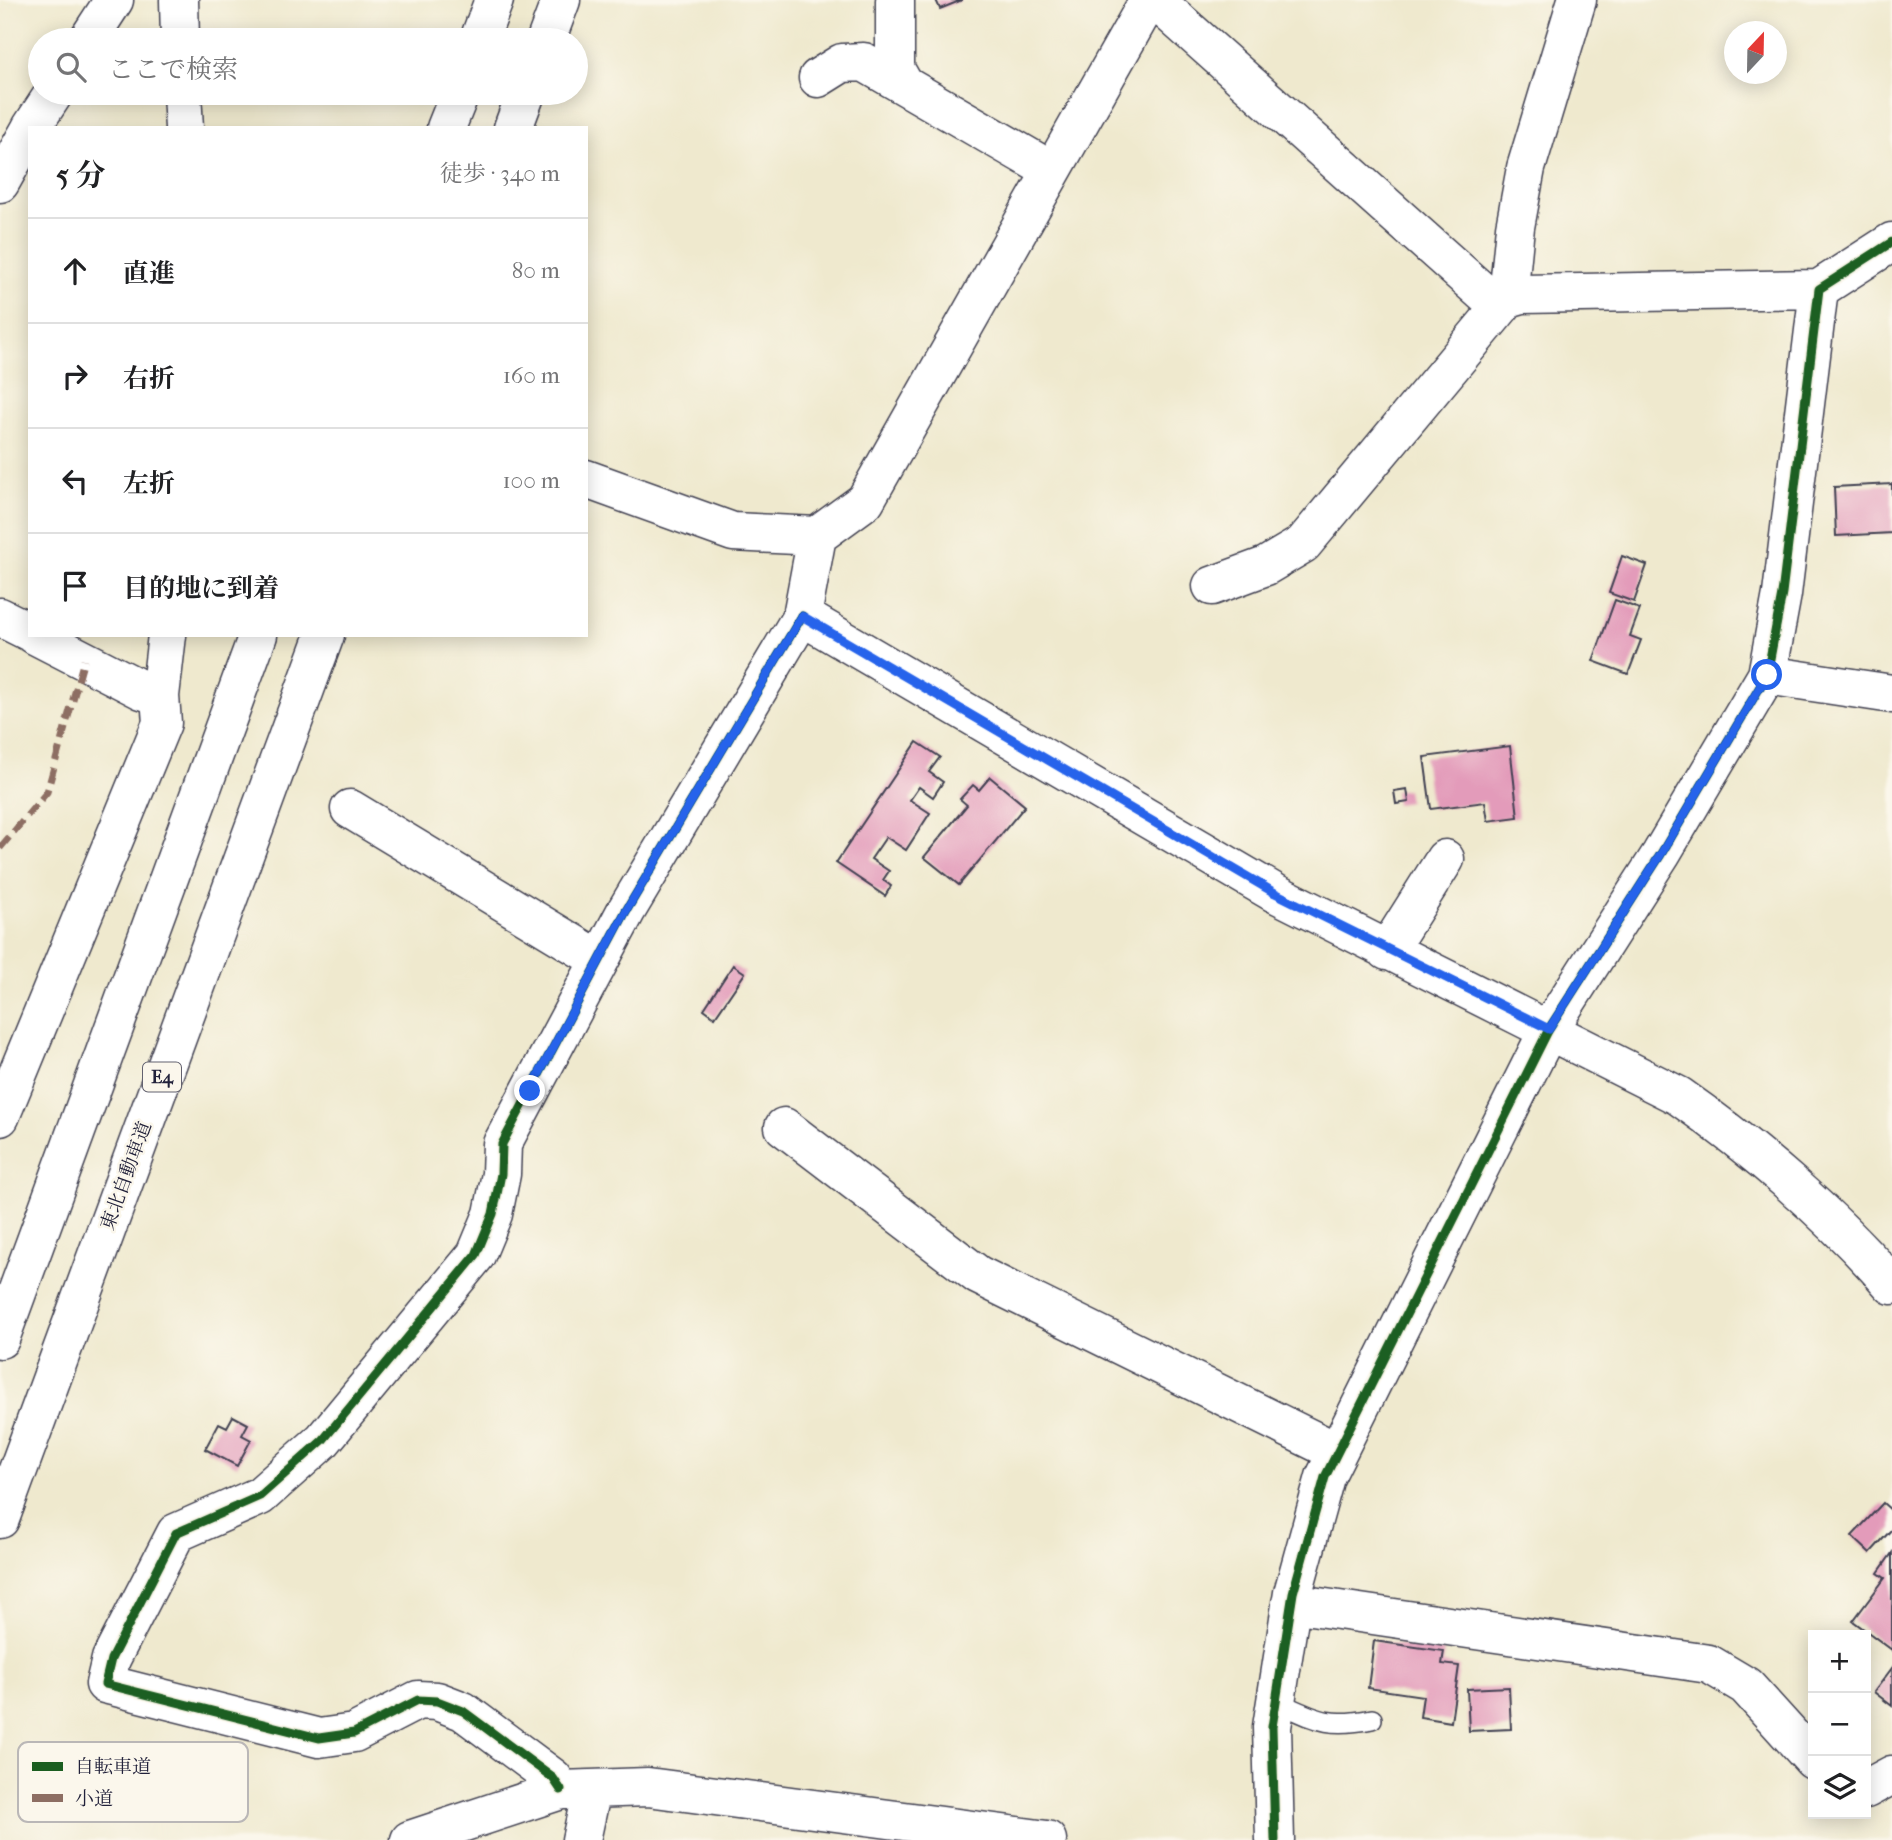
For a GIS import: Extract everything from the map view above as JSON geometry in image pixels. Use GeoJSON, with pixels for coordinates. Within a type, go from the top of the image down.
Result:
{"type":"FeatureCollection","features":[{"type":"Feature","properties":{"kind":"main road"},"geometry":{"type":"LineString","coordinates":[[96,28],[114,0]]}},
{"type":"Feature","properties":{"kind":"main road"},"geometry":{"type":"LineString","coordinates":[[178,0],[179,28]]}},
{"type":"Feature","properties":{"kind":"main road"},"geometry":{"type":"LineString","coordinates":[[484,28],[494,0]]}},
{"type":"Feature","properties":{"kind":"main road"},"geometry":{"type":"LineString","coordinates":[[550,28],[561,0]]}},
{"type":"Feature","properties":{"kind":"main road"},"geometry":{"type":"LineString","coordinates":[[895,0],[895,69],[903,83]]}},
{"type":"Feature","properties":{"kind":"main road"},"geometry":{"type":"LineString","coordinates":[[588,480],[733,532],[817,536],[865,501],[1149,0]]}},
{"type":"Feature","properties":{"kind":"main road"},"geometry":{"type":"LineString","coordinates":[[1155,0],[1504,303]]}},
{"type":"Feature","properties":{"kind":"main road"},"geometry":{"type":"LineString","coordinates":[[1504,303],[1526,168],[1577,0]]}},
{"type":"Feature","properties":{"kind":"main road"},"geometry":{"type":"LineString","coordinates":[[818,78],[842,63],[864,62],[1052,171]]}},
{"type":"Feature","properties":{"kind":"main road"},"geometry":{"type":"LineString","coordinates":[[32,126],[46,105]]}},
{"type":"Feature","properties":{"kind":"main road"},"geometry":{"type":"LineString","coordinates":[[183,105],[184,126]]}},
{"type":"Feature","properties":{"kind":"main road"},"geometry":{"type":"LineString","coordinates":[[447,126],[455,105]]}},
{"type":"Feature","properties":{"kind":"main road"},"geometry":{"type":"LineString","coordinates":[[514,126],[522,105]]}},
{"type":"Feature","properties":{"kind":"main road"},"geometry":{"type":"LineString","coordinates":[[0,183],[28,133]]}},
{"type":"Feature","properties":{"kind":"main road"},"geometry":{"type":"LineString","coordinates":[[1212,586],[1265,566],[1303,544],[1504,303],[1522,294],[1819,289],[1892,242]]}},
{"type":"Feature","properties":{"kind":"main road"},"geometry":{"type":"LineString","coordinates":[[1275,1840],[1272,1727],[1291,1603],[1325,1477],[1549,1029],[1661,854],[1767,675],[1782,594],[1819,289]]}},
{"type":"Feature","properties":{"kind":"main road"},"geometry":{"type":"LineString","coordinates":[[577,1790],[553,1778],[463,1711],[438,1701],[418,1700],[354,1733],[319,1738],[105,1684],[111,1659],[176,1533],[260,1496],[323,1440],[476,1255],[493,1214],[501,1174],[502,1144],[626,911],[802,616],[817,536]]}},
{"type":"Feature","properties":{"kind":"main road"},"geometry":{"type":"LineString","coordinates":[[802,616],[1275,893],[1679,1096],[1727,1129],[1888,1271]]}},
{"type":"Feature","properties":{"kind":"main road"},"geometry":{"type":"LineString","coordinates":[[0,617],[28,631]]}},
{"type":"Feature","properties":{"kind":"main road"},"geometry":{"type":"LineString","coordinates":[[39,637],[142,690],[160,696]]}},
{"type":"Feature","properties":{"kind":"main road"},"geometry":{"type":"LineString","coordinates":[[0,1117],[162,723],[160,696],[167,637]]}},
{"type":"Feature","properties":{"kind":"main road"},"geometry":{"type":"LineString","coordinates":[[0,1339],[257,637]]}},
{"type":"Feature","properties":{"kind":"main road","name":"東北自動車道"},"geometry":{"type":"LineString","coordinates":[[0,1519],[324,637]]}},
{"type":"Feature","properties":{"kind":"main road"},"geometry":{"type":"LineString","coordinates":[[1767,675],[1892,694]]}},
{"type":"Feature","properties":{"kind":"main road"},"geometry":{"type":"LineString","coordinates":[[350,809],[600,960]]}},
{"type":"Feature","properties":{"kind":"main road"},"geometry":{"type":"LineString","coordinates":[[1387,951],[1446,859]]}},
{"type":"Feature","properties":{"kind":"main road"},"geometry":{"type":"LineString","coordinates":[[784,1127],[978,1275],[1338,1452]]}},
{"type":"Feature","properties":{"kind":"main road"},"geometry":{"type":"LineString","coordinates":[[1291,1603],[1709,1664],[1746,1686],[1809,1756]]}},
{"type":"Feature","properties":{"kind":"main road"},"geometry":{"type":"LineString","coordinates":[[1871,1786],[1892,1775]]}},
{"type":"Feature","properties":{"kind":"main road"},"geometry":{"type":"LineString","coordinates":[[411,1840],[577,1790],[648,1787],[1046,1840]]}},
{"type":"Feature","properties":{"kind":"main road"},"geometry":{"type":"LineString","coordinates":[[577,1790],[581,1840]]}},
{"type":"Feature","properties":{"kind":"lane"},"geometry":{"type":"LineString","coordinates":[[1277,1702],[1323,1723],[1344,1725],[1372,1719]]}},
{"type":"Feature","properties":{"kind":"building"},"geometry":{"type":"Polygon","coordinates":[[[936,0],[962,0],[940,9],[936,0]]]}},
{"type":"Feature","properties":{"kind":"building"},"geometry":{"type":"Polygon","coordinates":[[[1892,484],[1892,533],[1836,536],[1834,487],[1892,484]]]}},
{"type":"Feature","properties":{"kind":"building"},"geometry":{"type":"Polygon","coordinates":[[[1622,556],[1647,565],[1634,602],[1609,593],[1622,556]]]}},
{"type":"Feature","properties":{"kind":"building"},"geometry":{"type":"Polygon","coordinates":[[[1615,600],[1640,609],[1630,636],[1641,640],[1628,674],[1593,661],[1615,600]]]}},
{"type":"Feature","properties":{"kind":"building"},"geometry":{"type":"Polygon","coordinates":[[[917,742],[940,757],[929,772],[943,782],[933,797],[919,787],[910,800],[930,813],[906,850],[886,837],[871,859],[889,871],[883,880],[891,886],[885,896],[836,863],[917,742]]]}},
{"type":"Feature","properties":{"kind":"building"},"geometry":{"type":"Polygon","coordinates":[[[1510,746],[1518,817],[1488,821],[1485,802],[1431,809],[1424,757],[1510,746]]]}},
{"type":"Feature","properties":{"kind":"building"},"geometry":{"type":"Polygon","coordinates":[[[990,777],[1025,806],[959,885],[924,857],[967,805],[960,799],[973,785],[979,790],[990,777]]]}},
{"type":"Feature","properties":{"kind":"building"},"geometry":{"type":"Polygon","coordinates":[[[1407,789],[1409,802],[1396,804],[1394,791],[1407,789]]]}},
{"type":"Feature","properties":{"kind":"building"},"geometry":{"type":"Polygon","coordinates":[[[733,965],[745,973],[715,1017],[704,1009],[733,965]]]}},
{"type":"Feature","properties":{"kind":"building"},"geometry":{"type":"Polygon","coordinates":[[[233,1416],[248,1424],[242,1435],[251,1440],[237,1466],[205,1449],[219,1423],[227,1427],[233,1416]]]}},
{"type":"Feature","properties":{"kind":"building"},"geometry":{"type":"Polygon","coordinates":[[[1883,1503],[1892,1511],[1892,1529],[1870,1553],[1852,1536],[1883,1503]]]}},
{"type":"Feature","properties":{"kind":"building"},"geometry":{"type":"Polygon","coordinates":[[[1892,1553],[1892,1650],[1871,1634],[1871,1630],[1865,1630],[1853,1621],[1885,1578],[1878,1573],[1892,1553]]]}},
{"type":"Feature","properties":{"kind":"building"},"geometry":{"type":"Polygon","coordinates":[[[1374,1641],[1444,1651],[1442,1664],[1459,1666],[1451,1722],[1420,1717],[1423,1696],[1368,1688],[1374,1641]]]}},
{"type":"Feature","properties":{"kind":"building"},"geometry":{"type":"Polygon","coordinates":[[[1892,1668],[1892,1706],[1874,1692],[1892,1668]]]}},
{"type":"Feature","properties":{"kind":"building"},"geometry":{"type":"Polygon","coordinates":[[[1509,1687],[1511,1729],[1469,1731],[1467,1689],[1509,1687]]]}},
{"type":"Feature","properties":{"kind":"marked path"},"geometry":{"type":"LineString","coordinates":[[0,848],[47,792],[84,660]]}},
{"type":"Feature","properties":{"kind":"cycle path"},"geometry":{"type":"LineString","coordinates":[[1275,1840],[1272,1727],[1293,1593],[1325,1477],[1549,1029],[1661,854],[1767,675],[1782,594],[1819,289],[1892,242]]}},
{"type":"Feature","properties":{"kind":"cycle path"},"geometry":{"type":"LineString","coordinates":[[561,1790],[553,1778],[463,1711],[437,1701],[418,1700],[354,1733],[319,1738],[105,1684],[111,1659],[176,1533],[260,1496],[323,1440],[476,1255],[493,1214],[501,1174],[502,1144],[626,911],[802,616]]}},
{"type":"Feature","properties":{"kind":"route"},"geometry":{"type":"LineString","coordinates":[[530,1091],[626,911],[802,616],[1275,893],[1387,951],[1549,1029],[1661,854],[1767,675]]}}]}
